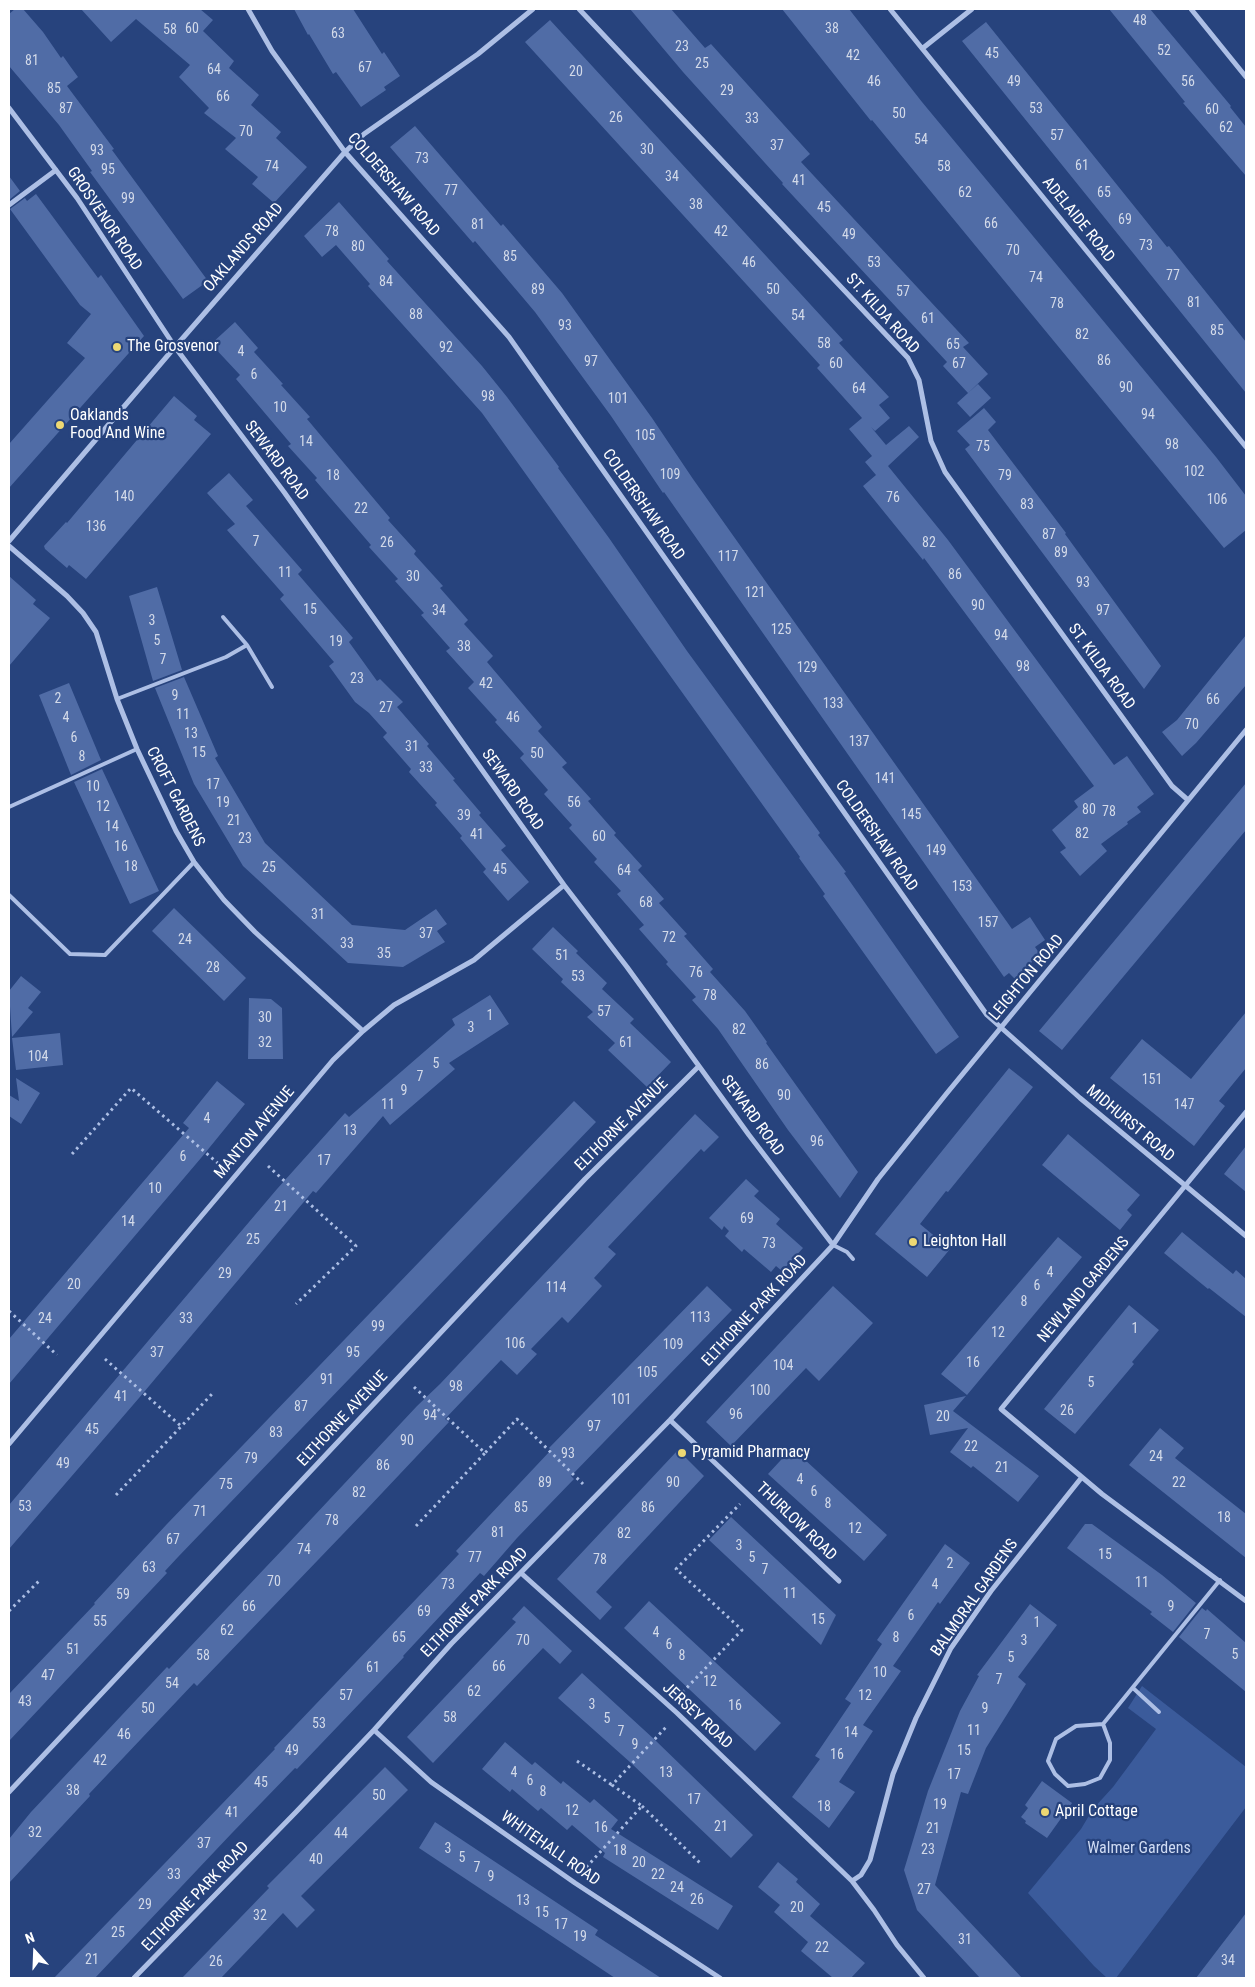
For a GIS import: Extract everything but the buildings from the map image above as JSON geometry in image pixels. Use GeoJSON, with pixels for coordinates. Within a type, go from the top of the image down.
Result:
{"type":"FeatureCollection","features":[{"type":"Feature","properties":{"kind":"street","name":"COLDERSHAW ROAD"},"geometry":{"type":"LineString","coordinates":[[248,9],[272,51],[345,152],[509,337],[982,1007],[1001,1028]]}},
{"type":"Feature","properties":{"kind":"street","name":"OAKLANDS ROAD"},"geometry":{"type":"LineString","coordinates":[[9,541],[174,347],[345,152],[364,134],[478,54],[533,9]]}},
{"type":"Feature","properties":{"kind":"street","name":"ST. KILDA ROAD"},"geometry":{"type":"LineString","coordinates":[[579,9],[908,358],[919,380],[931,441],[945,472],[1172,786],[1188,800]]}},
{"type":"Feature","properties":{"kind":"street","name":"ADELAIDE ROAD"},"geometry":{"type":"LineString","coordinates":[[890,9],[1246,447]]}},
{"type":"Feature","properties":{"kind":"street"},"geometry":{"type":"LineString","coordinates":[[923,48],[972,9]]}},
{"type":"Feature","properties":{"kind":"street"},"geometry":{"type":"LineString","coordinates":[[1191,9],[1246,77]]}},
{"type":"Feature","properties":{"kind":"street","name":"GROSVENOR ROAD"},"geometry":{"type":"LineString","coordinates":[[9,108],[77,198],[174,347]]}},
{"type":"Feature","properties":{"kind":"street"},"geometry":{"type":"LineString","coordinates":[[9,205],[56,170]]}},
{"type":"Feature","properties":{"kind":"street","name":"SEWARD ROAD"},"geometry":{"type":"LineString","coordinates":[[174,347],[289,500],[564,885],[833,1245]]}},
{"type":"Feature","properties":{"kind":"street","name":"CROFT GARDENS"},"geometry":{"type":"LineString","coordinates":[[9,546],[67,596],[83,613],[96,632],[117,699],[137,749],[176,831],[194,862],[224,900],[255,932],[363,1031]]}},
{"type":"Feature","properties":{"kind":"street","name":"LEIGHTON ROAD"},"geometry":{"type":"LineString","coordinates":[[833,1245],[878,1179],[1246,730]]}},
{"type":"Feature","properties":{"kind":"street","name":"MANTON AVENUE"},"geometry":{"type":"LineString","coordinates":[[9,1444],[333,1060],[394,1005],[474,960],[564,885]]}},
{"type":"Feature","properties":{"kind":"street","name":"MIDHURST ROAD"},"geometry":{"type":"LineString","coordinates":[[1001,1028],[1080,1098],[1246,1236]]}},
{"type":"Feature","properties":{"kind":"street","name":"ELTHORNE AVENUE"},"geometry":{"type":"LineString","coordinates":[[9,1792],[585,1179],[699,1066]]}},
{"type":"Feature","properties":{"kind":"street","name":"NEWLAND GARDENS"},"geometry":{"type":"LineString","coordinates":[[1082,1477],[1001,1409],[1246,1112]]}},
{"type":"Feature","properties":{"kind":"street","name":"ELTHORNE PARK ROAD"},"geometry":{"type":"LineString","coordinates":[[134,1978],[374,1730],[451,1644],[670,1420],[833,1245]]}},
{"type":"Feature","properties":{"kind":"street","name":"THURLOW ROAD"},"geometry":{"type":"LineString","coordinates":[[670,1420],[750,1494],[839,1581]]}},
{"type":"Feature","properties":{"kind":"street"},"geometry":{"type":"LineString","coordinates":[[1082,1477],[1246,1601]]}},
{"type":"Feature","properties":{"kind":"street","name":"BALMORAL GARDENS"},"geometry":{"type":"LineString","coordinates":[[852,1881],[861,1875],[870,1860],[893,1774],[916,1718],[951,1648],[991,1591],[1082,1477]]}},
{"type":"Feature","properties":{"kind":"street","name":"JERSEY ROAD"},"geometry":{"type":"LineString","coordinates":[[521,1573],[669,1706],[852,1881]]}},
{"type":"Feature","properties":{"kind":"street","name":"WHITEHALL ROAD"},"geometry":{"type":"LineString","coordinates":[[374,1730],[432,1782],[575,1883],[720,1978]]}},
{"type":"Feature","properties":{"kind":"street"},"geometry":{"type":"LineString","coordinates":[[852,1881],[897,1945],[924,1978]]}},
{"type":"Feature","properties":{"kind":"lane"},"geometry":{"type":"LineString","coordinates":[[223,617],[247,645],[272,687]]}},
{"type":"Feature","properties":{"kind":"lane"},"geometry":{"type":"LineString","coordinates":[[117,699],[226,657],[247,645]]}},
{"type":"Feature","properties":{"kind":"lane"},"geometry":{"type":"LineString","coordinates":[[9,807],[137,749]]}},
{"type":"Feature","properties":{"kind":"lane"},"geometry":{"type":"LineString","coordinates":[[9,896],[70,954],[105,955],[194,862]]}},
{"type":"Feature","properties":{"kind":"lane"},"geometry":{"type":"LineString","coordinates":[[833,1245],[847,1252],[853,1259]]}},
{"type":"Feature","properties":{"kind":"lane"},"geometry":{"type":"LineString","coordinates":[[1103,1724],[1110,1743],[1110,1760],[1100,1778],[1084,1784],[1068,1786],[1055,1774],[1048,1761],[1056,1739],[1076,1726],[1103,1724],[1220,1580]]}},
{"type":"Feature","properties":{"kind":"lane"},"geometry":{"type":"LineString","coordinates":[[1134,1688],[1158,1712]]}},
{"type":"Feature","properties":{"kind":"path"},"geometry":{"type":"LineString","coordinates":[[72,1154],[131,1088],[221,1166]]}},
{"type":"Feature","properties":{"kind":"path"},"geometry":{"type":"LineString","coordinates":[[268,1166],[356,1246],[296,1304]]}},
{"type":"Feature","properties":{"kind":"path"},"geometry":{"type":"LineString","coordinates":[[9,1311],[57,1355]]}},
{"type":"Feature","properties":{"kind":"path"},"geometry":{"type":"LineString","coordinates":[[105,1359],[182,1427]]}},
{"type":"Feature","properties":{"kind":"path"},"geometry":{"type":"LineString","coordinates":[[414,1387],[485,1453]]}},
{"type":"Feature","properties":{"kind":"path"},"geometry":{"type":"LineString","coordinates":[[116,1495],[212,1394]]}},
{"type":"Feature","properties":{"kind":"path"},"geometry":{"type":"LineString","coordinates":[[416,1526],[517,1419],[583,1484]]}},
{"type":"Feature","properties":{"kind":"path"},"geometry":{"type":"LineString","coordinates":[[669,1706],[742,1630],[676,1569],[750,1494]]}},
{"type":"Feature","properties":{"kind":"path"},"geometry":{"type":"LineString","coordinates":[[9,1609],[41,1578]]}},
{"type":"Feature","properties":{"kind":"path"},"geometry":{"type":"LineString","coordinates":[[612,1785],[665,1729],[676,1713]]}},
{"type":"Feature","properties":{"kind":"path"},"geometry":{"type":"LineString","coordinates":[[577,1761],[642,1806],[701,1864]]}},
{"type":"Feature","properties":{"kind":"path"},"geometry":{"type":"LineString","coordinates":[[575,1883],[585,1869],[642,1806]]}},
{"type":"Feature","properties":{"kind":"green space","name":"Walmer Gardens"},"geometry":{"type":"Polygon","coordinates":[[[1142,1686],[1246,1767],[1246,1807],[1116,1978],[1107,1978],[1028,1893],[1081,1829],[1093,1809],[1113,1787],[1156,1729],[1128,1708],[1142,1686]]]}},
{"type":"Feature","properties":{"kind":"place","name":"The Grosvenor"},"geometry":{"type":"Point","coordinates":[117,347]}},
{"type":"Feature","properties":{"kind":"place","name":"Oaklands Food And Wine"},"geometry":{"type":"Point","coordinates":[60,425]}},
{"type":"Feature","properties":{"kind":"place","name":"Leighton Hall"},"geometry":{"type":"Point","coordinates":[913,1242]}},
{"type":"Feature","properties":{"kind":"place","name":"Pyramid Pharmacy"},"geometry":{"type":"Point","coordinates":[682,1453]}},
{"type":"Feature","properties":{"kind":"place","name":"April Cottage"},"geometry":{"type":"Point","coordinates":[1045,1812]}}]}
